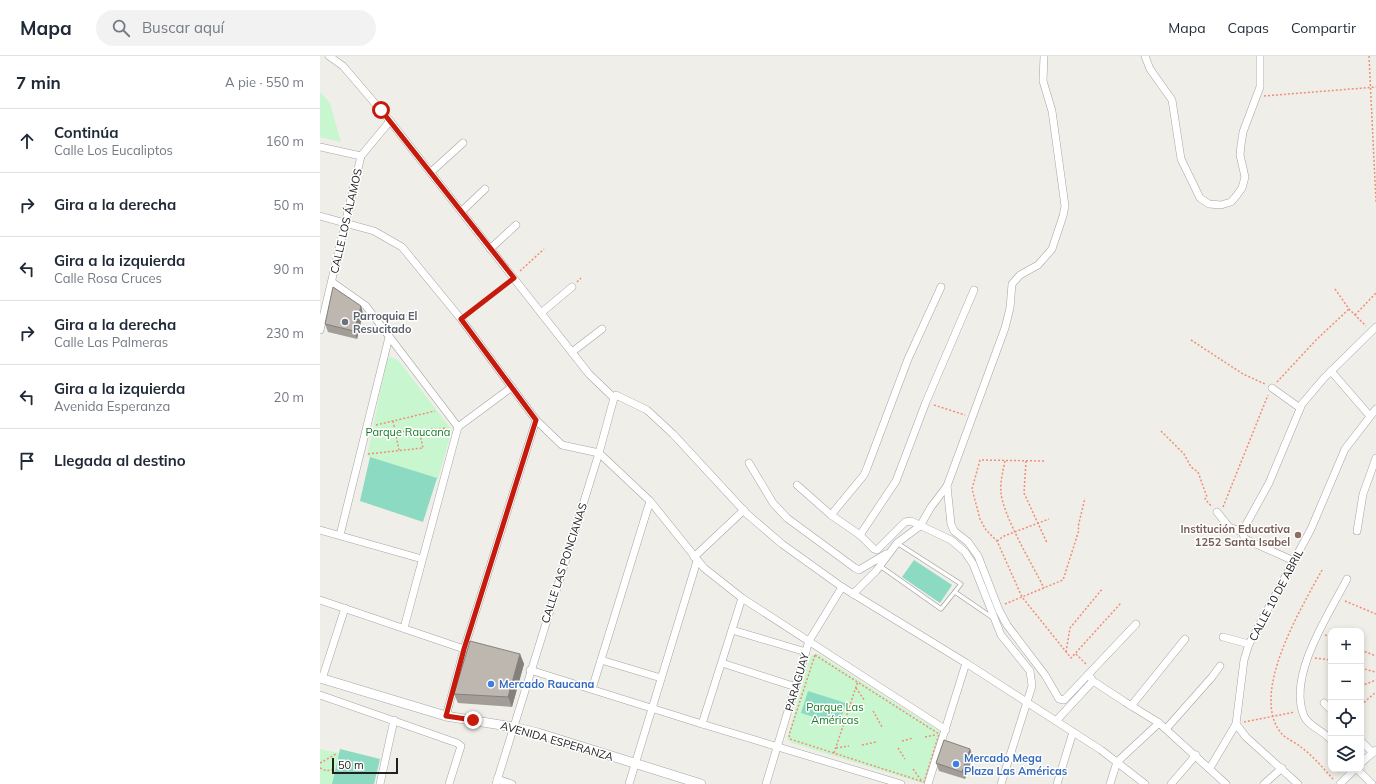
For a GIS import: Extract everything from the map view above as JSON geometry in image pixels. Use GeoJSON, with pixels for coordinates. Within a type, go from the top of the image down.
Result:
{"type":"FeatureCollection","features":[{"type":"Feature","properties":{"kind":"street"},"geometry":{"type":"LineString","coordinates":[[329,56],[343,66],[390,121],[589,374],[614,398],[616,395],[622,396],[647,410],[673,434],[744,510],[782,544],[842,587],[966,663],[1111,756],[1145,784]]}},
{"type":"Feature","properties":{"kind":"street"},"geometry":{"type":"LineString","coordinates":[[749,463],[773,503],[787,518],[858,570],[866,567],[888,552],[897,543],[920,526],[931,507],[947,486],[1005,328],[1010,308],[1012,284],[1020,275],[1038,265],[1052,249],[1063,216],[1065,206],[1052,111],[1042,81],[1044,56]]}},
{"type":"Feature","properties":{"kind":"street"},"geometry":{"type":"LineString","coordinates":[[1145,56],[1150,69],[1172,100],[1181,160],[1200,198],[1209,204],[1221,205],[1231,202],[1242,188],[1245,177],[1240,155],[1242,138],[1260,86],[1260,56]]}},
{"type":"Feature","properties":{"kind":"street","name":"CALLE LOS ÁLAMOS"},"geometry":{"type":"LineString","coordinates":[[320,330],[361,156],[390,121]]}},
{"type":"Feature","properties":{"kind":"street"},"geometry":{"type":"LineString","coordinates":[[431,172],[463,143]]}},
{"type":"Feature","properties":{"kind":"street"},"geometry":{"type":"LineString","coordinates":[[320,147],[361,156]]}},
{"type":"Feature","properties":{"kind":"street"},"geometry":{"type":"LineString","coordinates":[[462,211],[485,189]]}},
{"type":"Feature","properties":{"kind":"street"},"geometry":{"type":"LineString","coordinates":[[320,216],[374,231],[402,247],[461,319],[536,420],[562,445],[599,453],[650,501],[696,559],[742,598],[946,730]]}},
{"type":"Feature","properties":{"kind":"street"},"geometry":{"type":"LineString","coordinates":[[490,249],[516,225]]}},
{"type":"Feature","properties":{"kind":"street"},"geometry":{"type":"LineString","coordinates":[[332,282],[366,306],[458,427]]}},
{"type":"Feature","properties":{"kind":"street"},"geometry":{"type":"LineString","coordinates":[[541,313],[572,287]]}},
{"type":"Feature","properties":{"kind":"street"},"geometry":{"type":"LineString","coordinates":[[831,515],[864,475],[908,359],[941,287]]}},
{"type":"Feature","properties":{"kind":"street"},"geometry":{"type":"LineString","coordinates":[[860,536],[896,481],[926,402],[974,290]]}},
{"type":"Feature","properties":{"kind":"street"},"geometry":{"type":"LineString","coordinates":[[1242,532],[1269,483],[1300,408],[1331,371],[1374,329]]}},
{"type":"Feature","properties":{"kind":"street"},"geometry":{"type":"LineString","coordinates":[[572,352],[602,330]]}},
{"type":"Feature","properties":{"kind":"street"},"geometry":{"type":"LineString","coordinates":[[340,535],[389,337]]}},
{"type":"Feature","properties":{"kind":"street"},"geometry":{"type":"LineString","coordinates":[[1331,371],[1369,415]]}},
{"type":"Feature","properties":{"kind":"street"},"geometry":{"type":"LineString","coordinates":[[404,628],[458,427],[512,387]]}},
{"type":"Feature","properties":{"kind":"street"},"geometry":{"type":"LineString","coordinates":[[1272,388],[1300,408]]}},
{"type":"Feature","properties":{"kind":"street","name":"CALLE LAS PONCIANAS"},"geometry":{"type":"LineString","coordinates":[[496,782],[599,453],[614,398]]}},
{"type":"Feature","properties":{"kind":"street","name":"CALLE 10 DE ABRIL"},"geometry":{"type":"LineString","coordinates":[[1210,768],[1236,724],[1244,660],[1249,644],[1311,528],[1345,449],[1369,415],[1376,409]]}},
{"type":"Feature","properties":{"kind":"street"},"geometry":{"type":"LineString","coordinates":[[446,716],[464,649],[536,420]]}},
{"type":"Feature","properties":{"kind":"street"},"geometry":{"type":"LineString","coordinates":[[1357,532],[1362,494],[1376,458]]}},
{"type":"Feature","properties":{"kind":"street"},"geometry":{"type":"LineString","coordinates":[[797,485],[831,515],[860,536],[874,549],[877,550],[907,520],[951,540],[965,552],[973,564],[1002,636],[1030,671],[1032,686],[1001,784]]}},
{"type":"Feature","properties":{"kind":"street"},"geometry":{"type":"LineString","coordinates":[[947,486],[951,524],[954,530],[968,542],[978,556],[998,607],[1007,625],[1045,675],[1058,699],[1064,700],[1091,676]]}},
{"type":"Feature","properties":{"kind":"street"},"geometry":{"type":"LineString","coordinates":[[592,690],[650,501]]}},
{"type":"Feature","properties":{"kind":"street"},"geometry":{"type":"LineString","coordinates":[[629,784],[696,559],[744,510]]}},
{"type":"Feature","properties":{"kind":"street"},"geometry":{"type":"LineString","coordinates":[[1217,512],[1229,527],[1242,532],[1245,539],[1294,561]]}},
{"type":"Feature","properties":{"kind":"street"},"geometry":{"type":"LineString","coordinates":[[320,530],[422,559]]}},
{"type":"Feature","properties":{"kind":"street"},"geometry":{"type":"LineString","coordinates":[[853,594],[880,566],[888,552]]}},
{"type":"Feature","properties":{"kind":"street"},"geometry":{"type":"LineString","coordinates":[[1328,737],[1324,732],[1308,722],[1304,716],[1300,693],[1300,680],[1316,637],[1347,579]]}},
{"type":"Feature","properties":{"kind":"street","name":"PARAGUAY"},"geometry":{"type":"LineString","coordinates":[[766,784],[809,641],[842,587]]}},
{"type":"Feature","properties":{"kind":"street"},"geometry":{"type":"LineString","coordinates":[[702,724],[742,598]]}},
{"type":"Feature","properties":{"kind":"street"},"geometry":{"type":"LineString","coordinates":[[320,600],[464,649]]}},
{"type":"Feature","properties":{"kind":"street"},"geometry":{"type":"LineString","coordinates":[[321,679],[345,608]]}},
{"type":"Feature","properties":{"kind":"street"},"geometry":{"type":"LineString","coordinates":[[1056,721],[1091,676],[1136,624]]}},
{"type":"Feature","properties":{"kind":"street"},"geometry":{"type":"LineString","coordinates":[[732,630],[806,652]]}},
{"type":"Feature","properties":{"kind":"street"},"geometry":{"type":"LineString","coordinates":[[1223,637],[1249,644]]}},
{"type":"Feature","properties":{"kind":"street"},"geometry":{"type":"LineString","coordinates":[[1131,706],[1185,639]]}},
{"type":"Feature","properties":{"kind":"street"},"geometry":{"type":"LineString","coordinates":[[601,660],[661,678]]}},
{"type":"Feature","properties":{"kind":"street"},"geometry":{"type":"LineString","coordinates":[[722,663],[796,687]]}},
{"type":"Feature","properties":{"kind":"street"},"geometry":{"type":"LineString","coordinates":[[928,784],[966,663]]}},
{"type":"Feature","properties":{"kind":"street"},"geometry":{"type":"LineString","coordinates":[[1166,729],[1220,666]]}},
{"type":"Feature","properties":{"kind":"street"},"geometry":{"type":"LineString","coordinates":[[530,670],[901,784]]}},
{"type":"Feature","properties":{"kind":"street"},"geometry":{"type":"LineString","coordinates":[[1091,676],[1131,706],[1159,723],[1196,755],[1226,784]]}},
{"type":"Feature","properties":{"kind":"street","name":"AVENIDA ESPERANZA"},"geometry":{"type":"LineString","coordinates":[[321,679],[446,716],[513,727],[697,784]]}},
{"type":"Feature","properties":{"kind":"street"},"geometry":{"type":"LineString","coordinates":[[320,695],[454,741],[460,746],[449,784]]}},
{"type":"Feature","properties":{"kind":"street"},"geometry":{"type":"LineString","coordinates":[[1324,703],[1328,707]]}},
{"type":"Feature","properties":{"kind":"street"},"geometry":{"type":"LineString","coordinates":[[380,784],[394,720]]}},
{"type":"Feature","properties":{"kind":"street"},"geometry":{"type":"LineString","coordinates":[[1110,784],[1117,762],[1159,723]]}},
{"type":"Feature","properties":{"kind":"street"},"geometry":{"type":"LineString","coordinates":[[1236,724],[1246,737],[1298,784]]}},
{"type":"Feature","properties":{"kind":"street"},"geometry":{"type":"LineString","coordinates":[[1057,784],[1073,732]]}},
{"type":"Feature","properties":{"kind":"street"},"geometry":{"type":"LineString","coordinates":[[1364,744],[1374,752],[1364,761]]}},
{"type":"Feature","properties":{"kind":"street"},"geometry":{"type":"LineString","coordinates":[[1171,784],[1196,755]]}},
{"type":"Feature","properties":{"kind":"street"},"geometry":{"type":"LineString","coordinates":[[1264,784],[1282,768]]}},
{"type":"Feature","properties":{"kind":"street"},"geometry":{"type":"LineString","coordinates":[[1340,784],[1353,772]]}},
{"type":"Feature","properties":{"kind":"street"},"geometry":{"type":"LineString","coordinates":[[1359,772],[1372,784]]}},
{"type":"Feature","properties":{"kind":"street"},"geometry":{"type":"LineString","coordinates":[[496,782],[512,784]]}},
{"type":"Feature","properties":{"kind":"lane"},"geometry":{"type":"LineString","coordinates":[[880,566],[941,609],[961,584],[897,543]]}},
{"type":"Feature","properties":{"kind":"lane"},"geometry":{"type":"LineString","coordinates":[[954,592],[994,618]]}},
{"type":"Feature","properties":{"kind":"path"},"geometry":{"type":"LineString","coordinates":[[1369,56],[1376,202]]}},
{"type":"Feature","properties":{"kind":"path"},"geometry":{"type":"LineString","coordinates":[[1257,96],[1376,87]]}},
{"type":"Feature","properties":{"kind":"path"},"geometry":{"type":"LineString","coordinates":[[520,271],[544,249]]}},
{"type":"Feature","properties":{"kind":"path"},"geometry":{"type":"LineString","coordinates":[[461,319],[514,278]]}},
{"type":"Feature","properties":{"kind":"path"},"geometry":{"type":"LineString","coordinates":[[1335,290],[1349,309],[1374,329]]}},
{"type":"Feature","properties":{"kind":"path"},"geometry":{"type":"LineString","coordinates":[[1355,315],[1376,293]]}},
{"type":"Feature","properties":{"kind":"path"},"geometry":{"type":"LineString","coordinates":[[1161,431],[1184,454],[1191,467],[1198,472],[1207,497],[1205,499],[1217,512],[1224,504],[1272,388],[1316,340],[1349,309]]}},
{"type":"Feature","properties":{"kind":"path"},"geometry":{"type":"LineString","coordinates":[[1191,340],[1243,374],[1272,388]]}},
{"type":"Feature","properties":{"kind":"path"},"geometry":{"type":"LineString","coordinates":[[926,402],[972,418]]}},
{"type":"Feature","properties":{"kind":"path"},"geometry":{"type":"LineString","coordinates":[[374,425],[435,411]]}},
{"type":"Feature","properties":{"kind":"path"},"geometry":{"type":"LineString","coordinates":[[393,421],[399,450]]}},
{"type":"Feature","properties":{"kind":"path"},"geometry":{"type":"LineString","coordinates":[[395,432],[447,428]]}},
{"type":"Feature","properties":{"kind":"path"},"geometry":{"type":"LineString","coordinates":[[368,454],[423,448],[419,430]]}},
{"type":"Feature","properties":{"kind":"path"},"geometry":{"type":"LineString","coordinates":[[1044,461],[980,460],[972,489],[980,520],[986,530],[997,541],[1022,597],[1071,658],[1121,603]]}},
{"type":"Feature","properties":{"kind":"path"},"geometry":{"type":"LineString","coordinates":[[1004,461],[1001,492],[1011,522],[1044,588]]}},
{"type":"Feature","properties":{"kind":"path"},"geometry":{"type":"LineString","coordinates":[[1026,461],[1024,493],[1047,544]]}},
{"type":"Feature","properties":{"kind":"path"},"geometry":{"type":"LineString","coordinates":[[998,607],[1064,580],[1085,498]]}},
{"type":"Feature","properties":{"kind":"path"},"geometry":{"type":"LineString","coordinates":[[997,541],[1004,536],[1048,519]]}},
{"type":"Feature","properties":{"kind":"path"},"geometry":{"type":"LineString","coordinates":[[1066,652],[1070,628],[1103,588]]}},
{"type":"Feature","properties":{"kind":"path"},"geometry":{"type":"LineString","coordinates":[[1337,598],[1376,614]]}},
{"type":"Feature","properties":{"kind":"path"},"geometry":{"type":"LineString","coordinates":[[1364,651],[1376,656]]}},
{"type":"Feature","properties":{"kind":"path"},"geometry":{"type":"LineString","coordinates":[[1075,654],[1091,676]]}},
{"type":"Feature","properties":{"kind":"path"},"geometry":{"type":"LineString","coordinates":[[813,656],[817,656],[858,682],[939,734],[924,782],[834,754],[792,740],[788,737],[813,656]]}},
{"type":"Feature","properties":{"kind":"path"},"geometry":{"type":"LineString","coordinates":[[1308,658],[1328,660]]}},
{"type":"Feature","properties":{"kind":"path"},"geometry":{"type":"LineString","coordinates":[[1364,669],[1375,672]]}},
{"type":"Feature","properties":{"kind":"path"},"geometry":{"type":"LineString","coordinates":[[831,763],[860,674]]}},
{"type":"Feature","properties":{"kind":"path"},"geometry":{"type":"LineString","coordinates":[[1364,685],[1376,681]]}},
{"type":"Feature","properties":{"kind":"path"},"geometry":{"type":"LineString","coordinates":[[856,688],[866,701]]}},
{"type":"Feature","properties":{"kind":"path"},"geometry":{"type":"LineString","coordinates":[[1364,702],[1376,692]]}},
{"type":"Feature","properties":{"kind":"path"},"geometry":{"type":"LineString","coordinates":[[1236,724],[1302,710]]}},
{"type":"Feature","properties":{"kind":"path"},"geometry":{"type":"LineString","coordinates":[[873,711],[882,727]]}},
{"type":"Feature","properties":{"kind":"path"},"geometry":{"type":"LineString","coordinates":[[902,741],[913,738]]}},
{"type":"Feature","properties":{"kind":"path"},"geometry":{"type":"LineString","coordinates":[[862,745],[876,742]]}},
{"type":"Feature","properties":{"kind":"path"},"geometry":{"type":"LineString","coordinates":[[836,748],[849,746]]}},
{"type":"Feature","properties":{"kind":"path"},"geometry":{"type":"LineString","coordinates":[[898,748],[905,759]]}},
{"type":"Feature","properties":{"kind":"path"},"geometry":{"type":"LineString","coordinates":[[320,763],[336,754]]}},
{"type":"Feature","properties":{"kind":"path"},"geometry":{"type":"LineString","coordinates":[[320,768],[327,771],[334,769]]}},
{"type":"Feature","properties":{"kind":"path"},"geometry":{"type":"LineString","coordinates":[[913,769],[921,781]]}},
{"type":"Feature","properties":{"kind":"green space"},"geometry":{"type":"Polygon","coordinates":[[[320,92],[330,103],[341,142],[320,137],[320,92]]]}},
{"type":"Feature","properties":{"kind":"green space","name":"Parque Raucana"},"geometry":{"type":"Polygon","coordinates":[[[390,357],[398,360],[452,430],[438,479],[367,456],[387,360],[390,357]]]}},
{"type":"Feature","properties":{"kind":"green space"},"geometry":{"type":"Polygon","coordinates":[[[370,457],[437,478],[423,522],[360,501],[370,457]]]}},
{"type":"Feature","properties":{"kind":"green space"},"geometry":{"type":"Polygon","coordinates":[[[914,560],[952,585],[940,603],[902,577],[914,560]]]}},
{"type":"Feature","properties":{"kind":"green space","name":"Parque Las Américas"},"geometry":{"type":"Polygon","coordinates":[[[814,654],[818,654],[941,732],[925,784],[792,743],[787,739],[810,657],[814,654]]]}},
{"type":"Feature","properties":{"kind":"green space"},"geometry":{"type":"Polygon","coordinates":[[[808,691],[846,703],[839,725],[801,713],[808,691]]]}},
{"type":"Feature","properties":{"kind":"green space"},"geometry":{"type":"Polygon","coordinates":[[[320,749],[339,753],[332,784],[320,784],[320,749]]]}},
{"type":"Feature","properties":{"kind":"green space"},"geometry":{"type":"Polygon","coordinates":[[[340,749],[380,759],[374,784],[332,784],[340,749]]]}},
{"type":"Feature","properties":{"kind":"building","name":"Parroquia El Resucitado"},"geometry":{"type":"Polygon","coordinates":[[[333,287],[361,306],[354,331],[325,324],[333,287]]]}},
{"type":"Feature","properties":{"kind":"building","name":"Mercado Raucana"},"geometry":{"type":"Polygon","coordinates":[[[470,641],[520,654],[508,697],[454,694],[470,641]]]}},
{"type":"Feature","properties":{"kind":"building","name":"Mercado Mega Plaza Las Américas"},"geometry":{"type":"Polygon","coordinates":[[[944,740],[970,749],[962,772],[936,763],[944,740]]]}},
{"type":"Feature","properties":{"kind":"place","name":"Parroquia El Resucitado"},"geometry":{"type":"Point","coordinates":[345,322]}},
{"type":"Feature","properties":{"kind":"place","name":"Institución Educativa 1252 Santa Isabel"},"geometry":{"type":"Point","coordinates":[1298,535]}},
{"type":"Feature","properties":{"kind":"place","name":"Mercado Raucana"},"geometry":{"type":"Point","coordinates":[491,684]}},
{"type":"Feature","properties":{"kind":"place","name":"Mercado Mega Plaza Las Américas"},"geometry":{"type":"Point","coordinates":[956,764]}},
{"type":"Feature","properties":{"kind":"route"},"geometry":{"type":"LineString","coordinates":[[381,110],[514,278],[461,319],[536,420],[464,649],[446,716],[473,720]]}}]}
